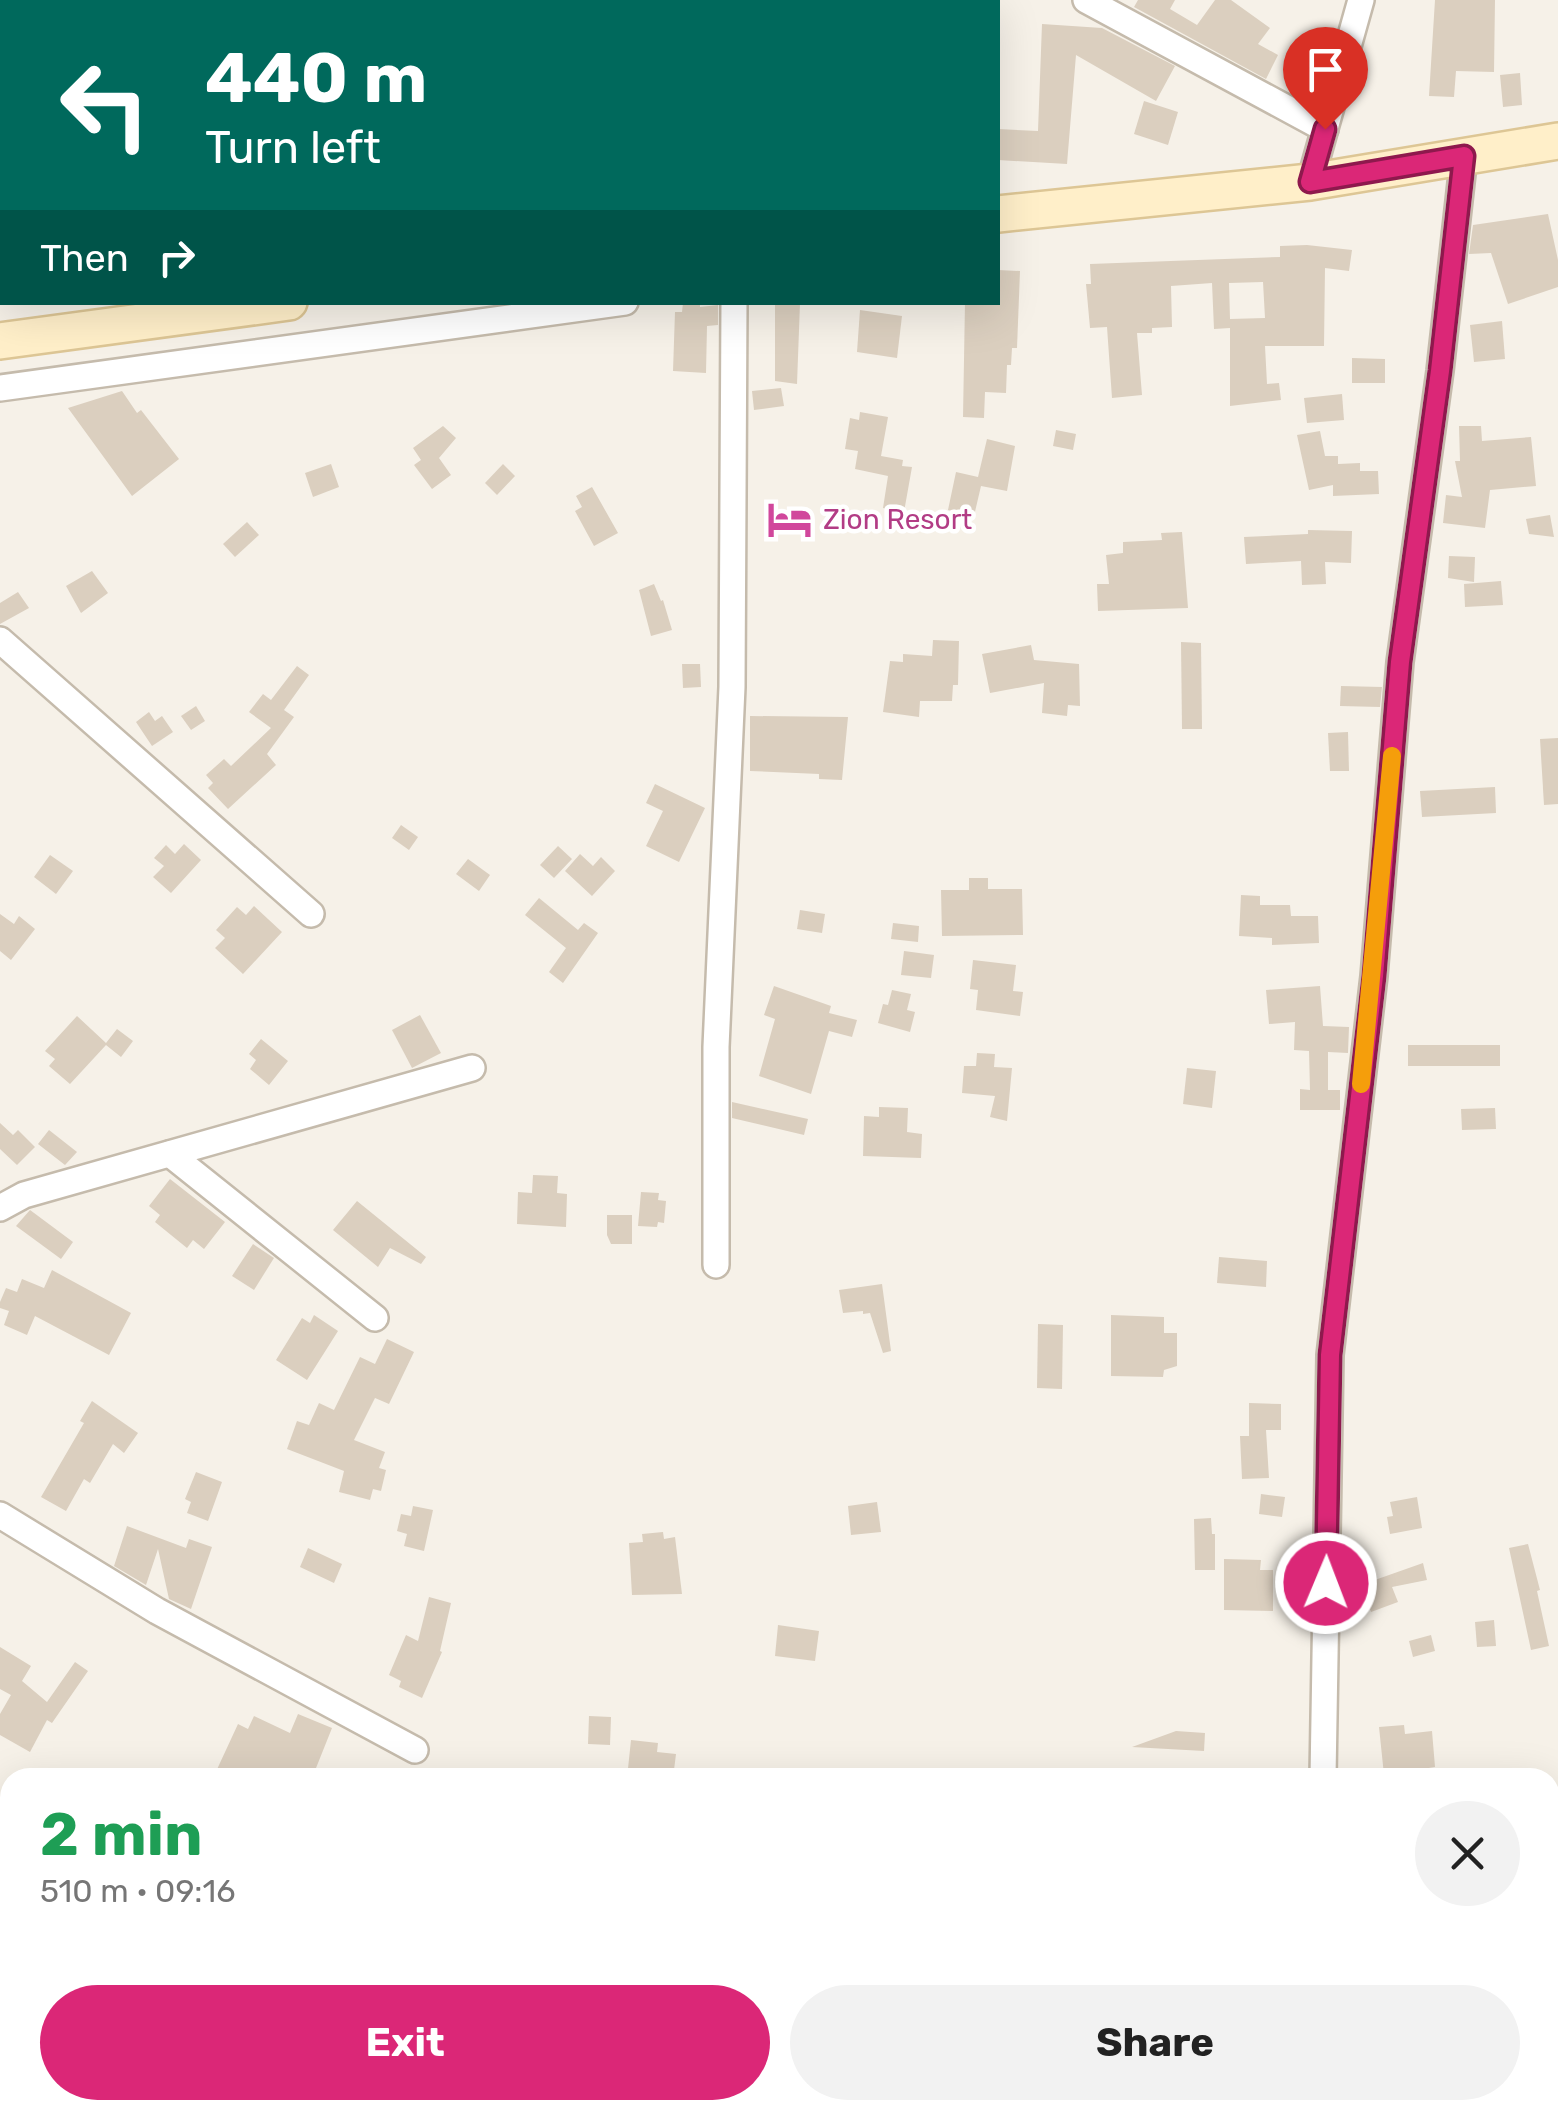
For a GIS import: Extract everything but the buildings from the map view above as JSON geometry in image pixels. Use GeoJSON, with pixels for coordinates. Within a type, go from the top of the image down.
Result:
{"type":"FeatureCollection","features":[{"type":"Feature","properties":{"kind":"street"},"geometry":{"type":"LineString","coordinates":[[1086,0],[1325,129]]}},
{"type":"Feature","properties":{"kind":"street"},"geometry":{"type":"LineString","coordinates":[[1310,182],[1361,0]]}},
{"type":"Feature","properties":{"kind":"street"},"geometry":{"type":"LineString","coordinates":[[1000,214],[1310,182],[1558,141]]}},
{"type":"Feature","properties":{"kind":"street"},"geometry":{"type":"LineString","coordinates":[[1323,1768],[1330,1355],[1374,976],[1400,662],[1440,371],[1464,156]]}},
{"type":"Feature","properties":{"kind":"street"},"geometry":{"type":"LineString","coordinates":[[0,341],[261,305]]}},
{"type":"Feature","properties":{"kind":"street"},"geometry":{"type":"LineString","coordinates":[[0,388],[603,305]]}},
{"type":"Feature","properties":{"kind":"street"},"geometry":{"type":"LineString","coordinates":[[716,1265],[716,1048],[732,687],[734,305]]}},
{"type":"Feature","properties":{"kind":"street"},"geometry":{"type":"LineString","coordinates":[[0,640],[311,914]]}},
{"type":"Feature","properties":{"kind":"street"},"geometry":{"type":"LineString","coordinates":[[0,1208],[24,1196],[472,1068]]}},
{"type":"Feature","properties":{"kind":"street"},"geometry":{"type":"LineString","coordinates":[[170,1154],[375,1318]]}},
{"type":"Feature","properties":{"kind":"street"},"geometry":{"type":"LineString","coordinates":[[0,1516],[157,1611],[415,1750]]}},
{"type":"Feature","properties":{"kind":"slow traffic"},"geometry":{"type":"LineString","coordinates":[[1361,1084],[1392,756]]}},
{"type":"Feature","properties":{"kind":"place","name":"Zion Resort"},"geometry":{"type":"Point","coordinates":[790,519]}},
{"type":"Feature","properties":{"kind":"route"},"geometry":{"type":"LineString","coordinates":[[1325,129],[1310,182],[1464,156],[1440,371],[1400,662],[1374,976],[1330,1355],[1326,1583]]}}]}
